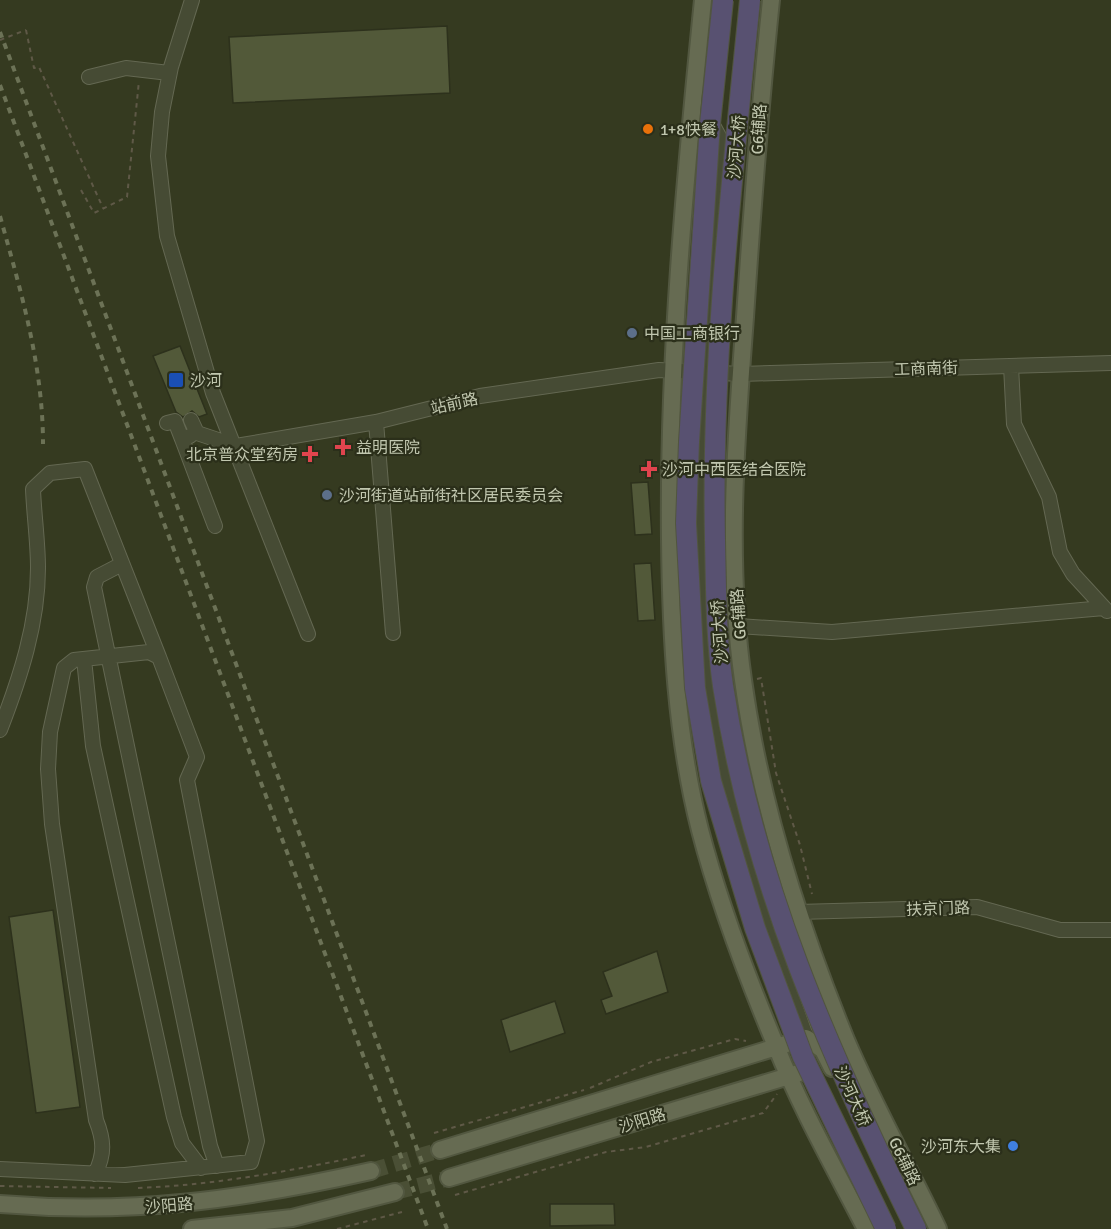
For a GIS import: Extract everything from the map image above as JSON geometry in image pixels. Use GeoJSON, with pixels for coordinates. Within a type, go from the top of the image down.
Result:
{"type":"FeatureCollection","features":[{"type":"Feature","properties":{"kind":"highway","name":"沙河大桥"},"geometry":{"type":"LineString","coordinates":[[723,0],[710,124],[689,442],[686,523],[695,688],[711,781],[755,928],[803,1057],[886,1229]]}},
{"type":"Feature","properties":{"kind":"highway","name":"沙河大桥"},"geometry":{"type":"LineString","coordinates":[[750,0],[737,125],[715,445],[717,619],[723,684],[754,837],[780,920],[830,1046],[916,1229]]}},
{"type":"Feature","properties":{"kind":"main road"},"geometry":{"type":"LineString","coordinates":[[703,0],[673,370],[669,474],[671,596],[677,688],[692,787],[708,856],[776,1047],[866,1229]]}},
{"type":"Feature","properties":{"kind":"main road","name":"G6辅路"},"geometry":{"type":"LineString","coordinates":[[771,0],[760,98],[733,515],[743,680],[757,753],[798,912],[847,1042],[938,1229]]}},
{"type":"Feature","properties":{"kind":"main road"},"geometry":{"type":"LineString","coordinates":[[806,1038],[824,1050],[907,1229]]}},
{"type":"Feature","properties":{"kind":"main road","name":"沙阳路"},"geometry":{"type":"LineString","coordinates":[[440,1150],[806,1038]]}},
{"type":"Feature","properties":{"kind":"main road"},"geometry":{"type":"LineString","coordinates":[[817,1068],[824,1050]]}},
{"type":"Feature","properties":{"kind":"main road","name":"沙阳路"},"geometry":{"type":"LineString","coordinates":[[449,1178],[817,1068]]}},
{"type":"Feature","properties":{"kind":"main road"},"geometry":{"type":"LineString","coordinates":[[866,1140],[908,1167]]}},
{"type":"Feature","properties":{"kind":"main road","name":"沙阳路"},"geometry":{"type":"LineString","coordinates":[[0,1204],[46,1208],[130,1208],[210,1201],[288,1190],[370,1171]]}},
{"type":"Feature","properties":{"kind":"main road","name":"沙阳路"},"geometry":{"type":"LineString","coordinates":[[192,1229],[292,1218],[395,1192]]}},
{"type":"Feature","properties":{"kind":"street"},"geometry":{"type":"LineString","coordinates":[[192,0],[184,19],[170,73],[158,156],[167,236],[213,393],[236,446],[308,634]]}},
{"type":"Feature","properties":{"kind":"street"},"geometry":{"type":"LineString","coordinates":[[89,77],[126,68],[170,73]]}},
{"type":"Feature","properties":{"kind":"street"},"geometry":{"type":"LineString","coordinates":[[694,90],[720,138],[706,372],[701,515],[702,585],[711,696],[743,849],[766,925],[817,1068],[888,1216],[886,1229]]}},
{"type":"Feature","properties":{"kind":"street","name":"工商南街"},"geometry":{"type":"LineString","coordinates":[[706,372],[741,374],[1111,363]]}},
{"type":"Feature","properties":{"kind":"street"},"geometry":{"type":"LineString","coordinates":[[1011,366],[1014,424],[1049,497],[1060,552],[1072,574],[1108,611]]}},
{"type":"Feature","properties":{"kind":"street","name":"站前路"},"geometry":{"type":"LineString","coordinates":[[236,446],[376,422],[480,396],[644,372],[673,370],[706,372]]}},
{"type":"Feature","properties":{"kind":"street"},"geometry":{"type":"LineString","coordinates":[[167,423],[175,421],[215,526]]}},
{"type":"Feature","properties":{"kind":"street"},"geometry":{"type":"LineString","coordinates":[[376,422],[393,633]]}},
{"type":"Feature","properties":{"kind":"street"},"geometry":{"type":"LineString","coordinates":[[182,439],[194,426],[236,446]]}},
{"type":"Feature","properties":{"kind":"street"},"geometry":{"type":"LineString","coordinates":[[0,730],[27,652],[36,604],[38,567],[33,489],[45,476],[60,470],[85,469],[197,757],[187,780],[257,1141],[250,1162],[201,1168],[125,1175],[0,1169]]}},
{"type":"Feature","properties":{"kind":"street"},"geometry":{"type":"LineString","coordinates":[[122,564],[97,577],[94,587],[210,1146],[217,1166]]}},
{"type":"Feature","properties":{"kind":"street"},"geometry":{"type":"LineString","coordinates":[[738,626],[832,632],[1108,611]]}},
{"type":"Feature","properties":{"kind":"street"},"geometry":{"type":"LineString","coordinates":[[95,1174],[102,1160],[102,1134],[96,1120],[52,824],[48,769],[50,732],[64,668],[74,660],[149,652],[159,657]]}},
{"type":"Feature","properties":{"kind":"street"},"geometry":{"type":"LineString","coordinates":[[84,659],[93,746],[174,1118],[182,1143],[201,1168]]}},
{"type":"Feature","properties":{"kind":"street","name":"扶京门路"},"geometry":{"type":"LineString","coordinates":[[798,912],[977,906],[1060,930],[1111,930]]}},
{"type":"Feature","properties":{"kind":"path"},"geometry":{"type":"LineString","coordinates":[[0,40],[26,30],[34,68],[39,67],[103,208]]}},
{"type":"Feature","properties":{"kind":"path"},"geometry":{"type":"LineString","coordinates":[[81,190],[94,213],[127,197],[140,70]]}},
{"type":"Feature","properties":{"kind":"path"},"geometry":{"type":"LineString","coordinates":[[434,1133],[589,1088],[651,1062],[735,1039],[776,1047]]}},
{"type":"Feature","properties":{"kind":"path"},"geometry":{"type":"LineString","coordinates":[[455,1195],[606,1152],[646,1147],[763,1113],[789,1076]]}},
{"type":"Feature","properties":{"kind":"path"},"geometry":{"type":"LineString","coordinates":[[337,1229],[402,1212]]}},
{"type":"Feature","properties":{"kind":"building"},"geometry":{"type":"Polygon","coordinates":[[[447,26],[450,93],[233,103],[229,37],[447,26]]]}},
{"type":"Feature","properties":{"kind":"building"},"geometry":{"type":"Polygon","coordinates":[[[180,346],[207,414],[199,417],[192,411],[183,417],[176,412],[153,356],[180,346]]]}},
{"type":"Feature","properties":{"kind":"building"},"geometry":{"type":"Polygon","coordinates":[[[648,482],[652,534],[635,535],[631,483],[648,482]]]}},
{"type":"Feature","properties":{"kind":"building"},"geometry":{"type":"Polygon","coordinates":[[[651,563],[655,620],[638,621],[634,564],[651,563]]]}},
{"type":"Feature","properties":{"kind":"building"},"geometry":{"type":"Polygon","coordinates":[[[53,910],[80,1107],[36,1113],[9,917],[53,910]]]}},
{"type":"Feature","properties":{"kind":"building"},"geometry":{"type":"Polygon","coordinates":[[[657,951],[668,992],[606,1014],[601,1000],[612,996],[603,972],[657,951]]]}},
{"type":"Feature","properties":{"kind":"building"},"geometry":{"type":"Polygon","coordinates":[[[555,1001],[565,1033],[510,1052],[501,1020],[555,1001]]]}},
{"type":"Feature","properties":{"kind":"building"},"geometry":{"type":"Polygon","coordinates":[[[550,1204],[614,1204],[615,1225],[550,1226],[550,1204]]]}},
{"type":"Feature","properties":{"kind":"tunnel"},"geometry":{"type":"LineString","coordinates":[[371,1171],[440,1150]]}},
{"type":"Feature","properties":{"kind":"tunnel"},"geometry":{"type":"LineString","coordinates":[[395,1192],[449,1178]]}},
{"type":"Feature","properties":{"kind":"railway"},"geometry":{"type":"LineString","coordinates":[[0,32],[447,1229]]}},
{"type":"Feature","properties":{"kind":"railway"},"geometry":{"type":"LineString","coordinates":[[0,85],[428,1229]]}},
{"type":"Feature","properties":{"kind":"railway"},"geometry":{"type":"LineString","coordinates":[[0,216],[23,301],[35,357],[43,444]]}},
{"type":"Feature","properties":{"kind":"place","name":"1+8快餐"},"geometry":{"type":"Point","coordinates":[648,129]}},
{"type":"Feature","properties":{"kind":"place","name":"中国工商银行"},"geometry":{"type":"Point","coordinates":[632,333]}},
{"type":"Feature","properties":{"kind":"place","name":"沙河"},"geometry":{"type":"Point","coordinates":[176,380]}},
{"type":"Feature","properties":{"kind":"place","name":"益明医院"},"geometry":{"type":"Point","coordinates":[343,447]}},
{"type":"Feature","properties":{"kind":"place","name":"北京普众堂药房"},"geometry":{"type":"Point","coordinates":[310,454]}},
{"type":"Feature","properties":{"kind":"place","name":"沙河中西医结合医院"},"geometry":{"type":"Point","coordinates":[649,469]}},
{"type":"Feature","properties":{"kind":"place","name":"沙河街道站前街社区居民委员会"},"geometry":{"type":"Point","coordinates":[327,495]}},
{"type":"Feature","properties":{"kind":"place","name":"沙河东大集"},"geometry":{"type":"Point","coordinates":[1013,1146]}}]}
